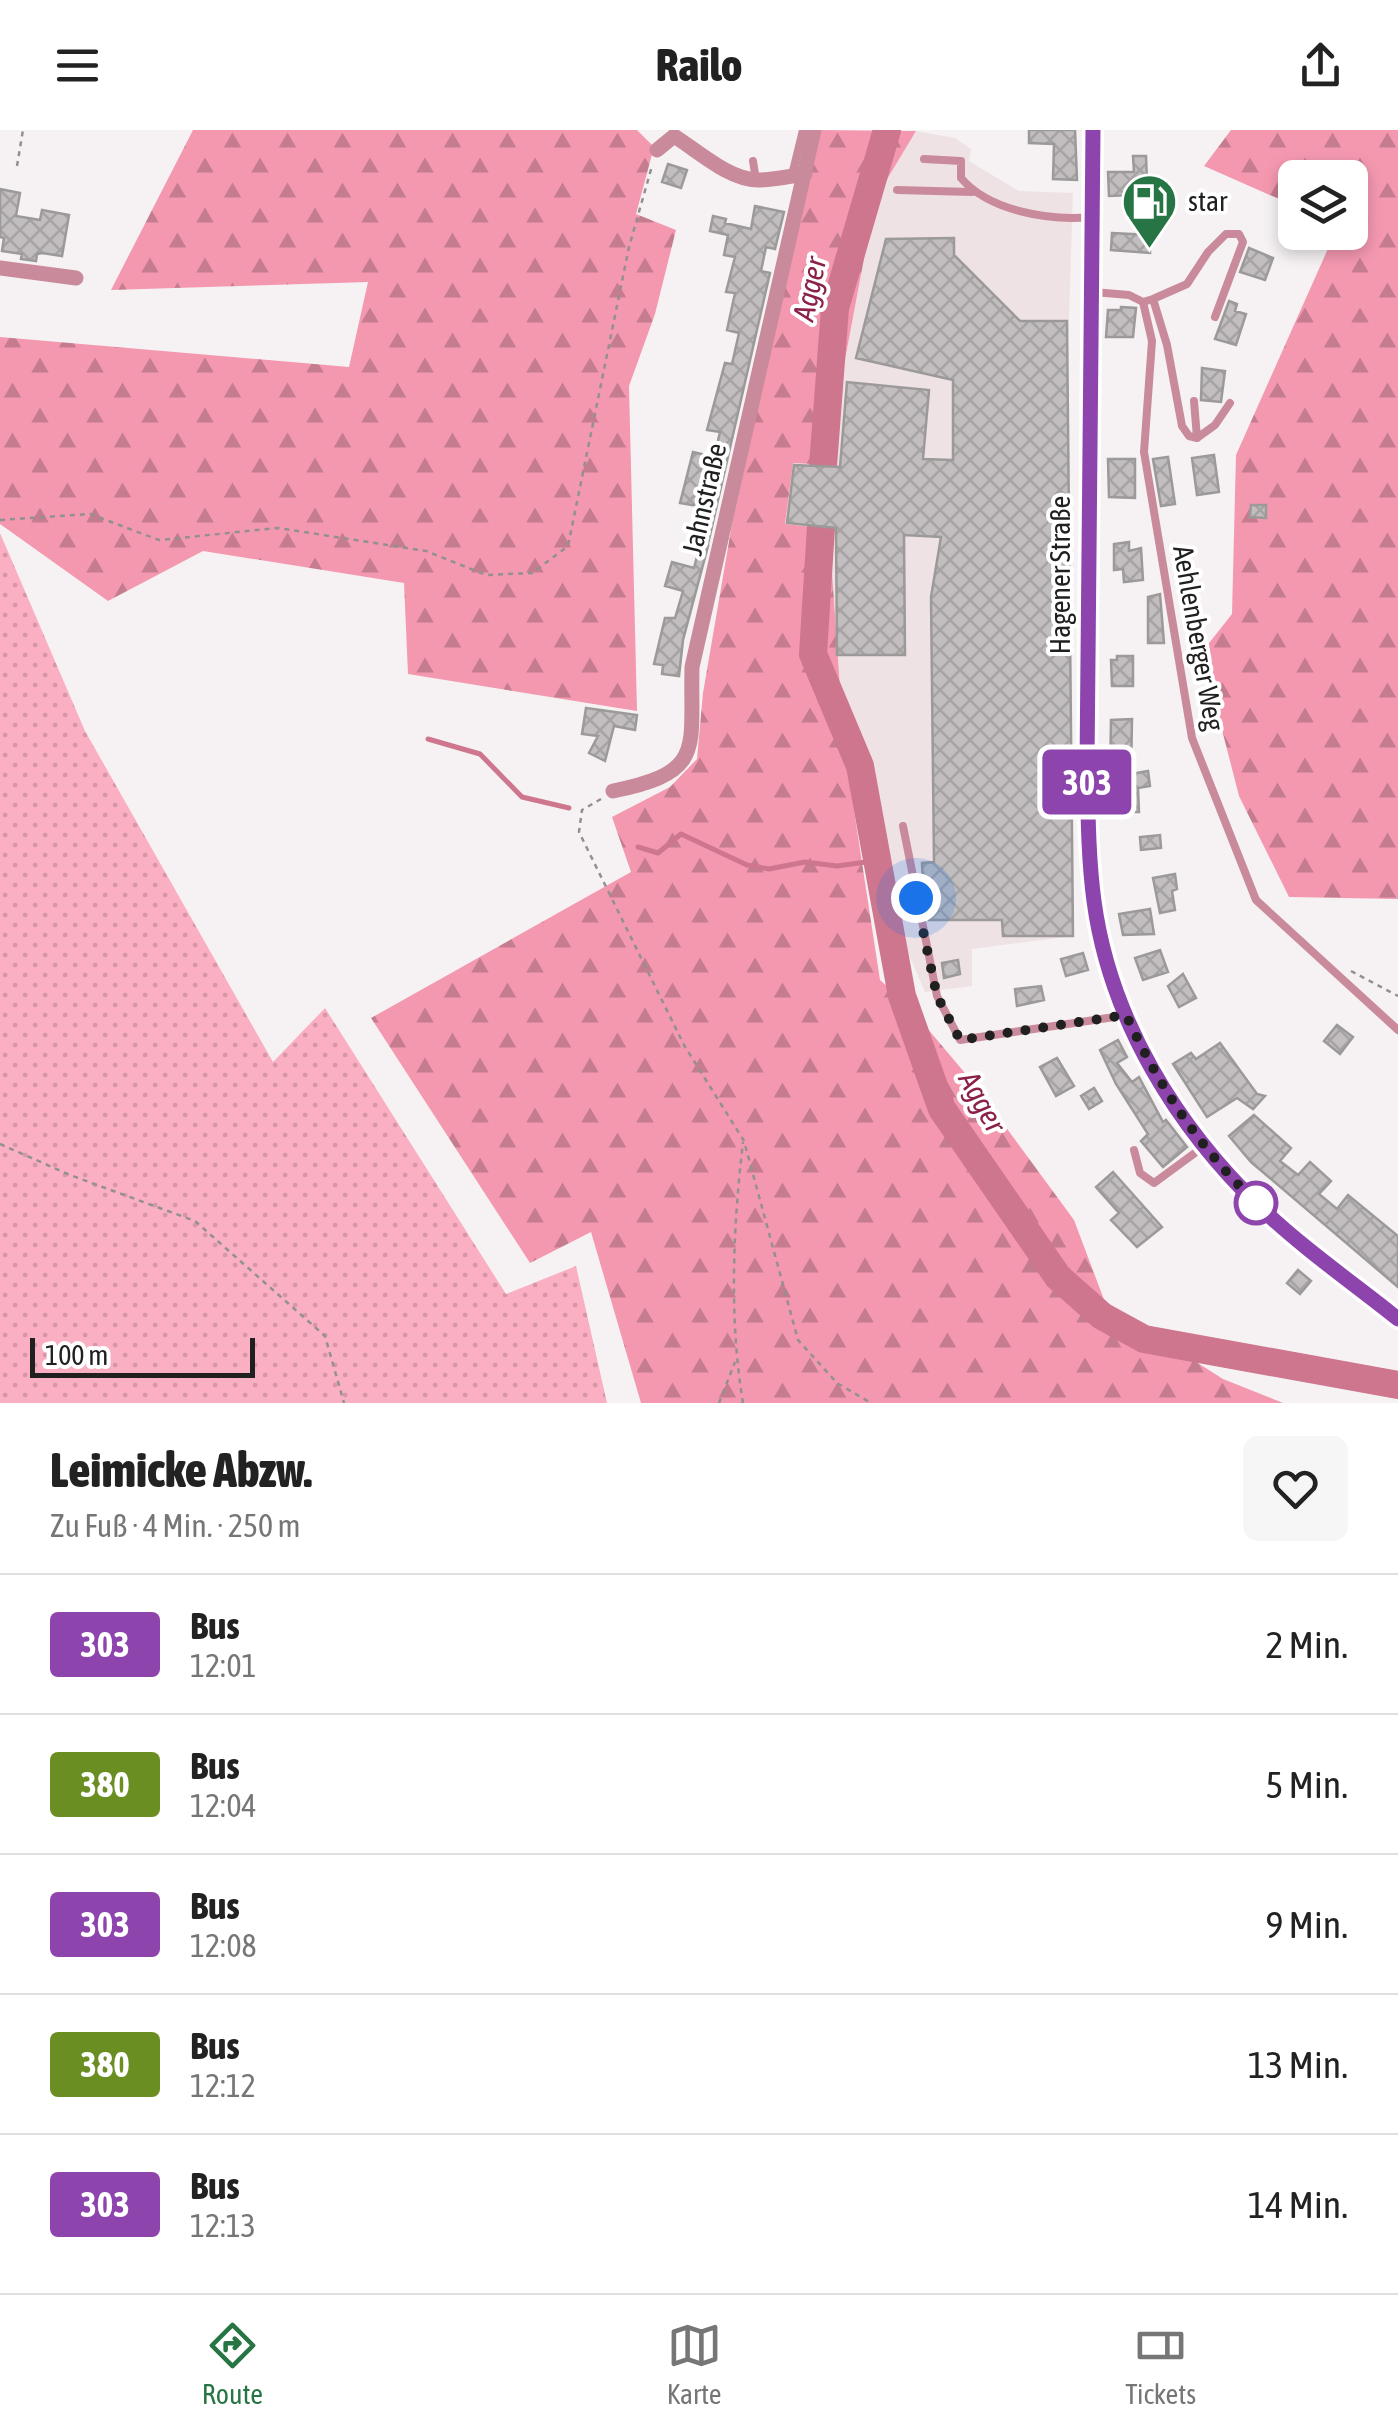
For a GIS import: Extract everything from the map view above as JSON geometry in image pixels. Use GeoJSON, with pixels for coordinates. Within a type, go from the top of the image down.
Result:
{"type":"FeatureCollection","features":[{"type":"Feature","properties":{"kind":"main road","name":"Hagener Straße"},"geometry":{"type":"LineString","coordinates":[[1093,130],[1088,848],[1094,904],[1105,953],[1126,1015],[1158,1082],[1204,1147],[1270,1224],[1398,1319]]}},
{"type":"Feature","properties":{"kind":"street","name":"Jahnstraße"},"geometry":{"type":"LineString","coordinates":[[613,792],[665,777],[681,767],[688,752],[692,667],[799,174],[814,130]]}},
{"type":"Feature","properties":{"kind":"street"},"geometry":{"type":"LineString","coordinates":[[657,150],[674,136],[731,172],[756,180],[799,174]]}},
{"type":"Feature","properties":{"kind":"street"},"geometry":{"type":"LineString","coordinates":[[0,268],[76,278]]}},
{"type":"Feature","properties":{"kind":"lane"},"geometry":{"type":"LineString","coordinates":[[799,174],[802,130]]}},
{"type":"Feature","properties":{"kind":"lane"},"geometry":{"type":"LineString","coordinates":[[924,159],[961,161],[960,178],[972,192]]}},
{"type":"Feature","properties":{"kind":"lane"},"geometry":{"type":"LineString","coordinates":[[753,161],[756,180]]}},
{"type":"Feature","properties":{"kind":"lane"},"geometry":{"type":"LineString","coordinates":[[897,190],[972,192],[1020,211],[1091,217]]}},
{"type":"Feature","properties":{"kind":"lane"},"geometry":{"type":"LineString","coordinates":[[1089,291],[1130,294],[1148,300],[1187,284],[1208,252],[1226,234],[1239,234],[1242,242],[1215,317]]}},
{"type":"Feature","properties":{"kind":"lane"},"geometry":{"type":"LineString","coordinates":[[1148,300],[1168,345],[1182,426],[1189,436],[1197,438],[1215,426],[1230,402]]}},
{"type":"Feature","properties":{"kind":"lane","name":"Aehlenberger Weg"},"geometry":{"type":"LineString","coordinates":[[1148,300],[1152,341],[1144,452],[1192,738],[1256,900],[1398,1030]]}},
{"type":"Feature","properties":{"kind":"lane"},"geometry":{"type":"LineString","coordinates":[[1194,401],[1197,438]]}},
{"type":"Feature","properties":{"kind":"lane"},"geometry":{"type":"LineString","coordinates":[[903,826],[937,996],[960,1040],[1126,1015]]}},
{"type":"Feature","properties":{"kind":"lane"},"geometry":{"type":"LineString","coordinates":[[1134,1150],[1140,1173],[1154,1183],[1204,1147]]}},
{"type":"Feature","properties":{"kind":"path"},"geometry":{"type":"LineString","coordinates":[[17,166],[23,130]]}},
{"type":"Feature","properties":{"kind":"path"},"geometry":{"type":"LineString","coordinates":[[0,520],[90,514],[159,540],[278,528],[426,550],[486,575],[532,574],[568,546],[628,247],[657,150]]}},
{"type":"Feature","properties":{"kind":"path"},"geometry":{"type":"LineString","coordinates":[[613,792],[582,810],[579,832],[684,1045],[744,1141],[798,1340],[837,1384],[870,1403]]}},
{"type":"Feature","properties":{"kind":"path"},"geometry":{"type":"LineString","coordinates":[[1339,964],[1398,996]]}},
{"type":"Feature","properties":{"kind":"path"},"geometry":{"type":"LineString","coordinates":[[743,1403],[736,1360],[737,1195],[744,1141]]}},
{"type":"Feature","properties":{"kind":"path"},"geometry":{"type":"LineString","coordinates":[[0,1144],[70,1175],[195,1220],[325,1336],[344,1403]]}},
{"type":"Feature","properties":{"kind":"path"},"geometry":{"type":"LineString","coordinates":[[719,1403],[736,1360]]}},
{"type":"Feature","properties":{"kind":"shaded area"},"geometry":{"type":"Polygon","coordinates":[[[916,131],[955,138],[971,149],[969,161],[1019,191],[1073,193],[1067,379],[1073,936],[972,949],[972,986],[925,992],[893,918],[844,745],[829,530],[785,525],[792,463],[832,464],[844,365],[870,227],[886,181],[916,131]]]}},
{"type":"Feature","properties":{"kind":"shaded area"},"geometry":{"type":"Polygon","coordinates":[[[0,533],[85,731],[273,1062],[325,1008],[506,1294],[576,1266],[607,1403],[0,1403],[0,533]]]}},
{"type":"Feature","properties":{"kind":"green space"},"geometry":{"type":"Polygon","coordinates":[[[193,130],[637,130],[654,147],[636,214],[676,230],[655,314],[629,386],[637,711],[408,674],[404,583],[203,551],[108,601],[0,524],[0,337],[349,367],[368,282],[111,290],[193,130]]]}},
{"type":"Feature","properties":{"kind":"green space"},"geometry":{"type":"Polygon","coordinates":[[[820,130],[916,131],[886,181],[870,227],[844,365],[832,465],[793,463],[785,524],[829,529],[844,745],[880,980],[906,1003],[975,1085],[1074,1220],[1106,1305],[1223,1379],[1283,1403],[641,1403],[591,1232],[530,1263],[371,1018],[631,872],[612,817],[670,787],[697,759],[703,693],[732,524],[820,130]]]}},
{"type":"Feature","properties":{"kind":"green space"},"geometry":{"type":"Polygon","coordinates":[[[1231,130],[1398,130],[1398,899],[1289,897],[1239,796],[1202,652],[1232,614],[1236,455],[1327,250],[1368,250],[1368,160],[1278,160],[1278,199],[1204,166],[1231,130]]]}},
{"type":"Feature","properties":{"kind":"building"},"geometry":{"type":"Polygon","coordinates":[[[1029,130],[1075,130],[1077,180],[1053,179],[1054,144],[1029,143],[1029,130]]]}},
{"type":"Feature","properties":{"kind":"building"},"geometry":{"type":"Polygon","coordinates":[[[1133,156],[1146,156],[1148,207],[1136,207],[1135,195],[1109,196],[1108,172],[1134,172],[1133,156]]]}},
{"type":"Feature","properties":{"kind":"building"},"geometry":{"type":"Polygon","coordinates":[[[668,164],[687,170],[681,188],[662,182],[668,164]]]}},
{"type":"Feature","properties":{"kind":"building"},"geometry":{"type":"Polygon","coordinates":[[[0,189],[20,193],[16,216],[40,220],[42,210],[69,215],[62,256],[42,253],[37,254],[36,261],[2,251],[0,189]]]}},
{"type":"Feature","properties":{"kind":"building"},"geometry":{"type":"Polygon","coordinates":[[[755,206],[784,212],[775,249],[766,247],[761,271],[770,273],[708,544],[694,541],[698,506],[680,503],[693,452],[714,457],[720,432],[707,430],[725,363],[732,364],[739,333],[727,330],[735,293],[726,292],[735,257],[724,255],[728,235],[710,231],[713,216],[751,229],[755,206]]]}},
{"type":"Feature","properties":{"kind":"building"},"geometry":{"type":"Polygon","coordinates":[[[1112,233],[1150,235],[1150,253],[1111,250],[1112,233]]]}},
{"type":"Feature","properties":{"kind":"building"},"geometry":{"type":"Polygon","coordinates":[[[954,238],[954,255],[1020,321],[1067,321],[1073,936],[1003,936],[1002,920],[929,920],[922,863],[934,862],[931,597],[941,537],[904,535],[905,655],[837,655],[836,528],[787,523],[794,465],[840,467],[847,382],[929,390],[923,459],[953,460],[953,380],[856,358],[886,239],[954,238]]]}},
{"type":"Feature","properties":{"kind":"building"},"geometry":{"type":"Polygon","coordinates":[[[1249,248],[1273,258],[1265,280],[1240,272],[1249,248]]]}},
{"type":"Feature","properties":{"kind":"building"},"geometry":{"type":"Polygon","coordinates":[[[1229,301],[1237,304],[1235,311],[1246,314],[1236,345],[1215,339],[1229,301]]]}},
{"type":"Feature","properties":{"kind":"building"},"geometry":{"type":"Polygon","coordinates":[[[1136,308],[1133,337],[1106,337],[1108,310],[1136,308]]]}},
{"type":"Feature","properties":{"kind":"building"},"geometry":{"type":"Polygon","coordinates":[[[1202,368],[1225,371],[1221,402],[1201,400],[1202,368]]]}},
{"type":"Feature","properties":{"kind":"building"},"geometry":{"type":"Polygon","coordinates":[[[1214,455],[1219,492],[1197,495],[1192,458],[1214,455]]]}},
{"type":"Feature","properties":{"kind":"building"},"geometry":{"type":"Polygon","coordinates":[[[1168,457],[1175,504],[1161,506],[1153,459],[1168,457]]]}},
{"type":"Feature","properties":{"kind":"building"},"geometry":{"type":"Polygon","coordinates":[[[1108,459],[1135,459],[1135,498],[1109,497],[1108,459]]]}},
{"type":"Feature","properties":{"kind":"building"},"geometry":{"type":"Polygon","coordinates":[[[1251,505],[1266,505],[1266,518],[1250,517],[1251,505]]]}},
{"type":"Feature","properties":{"kind":"building"},"geometry":{"type":"Polygon","coordinates":[[[1129,542],[1129,551],[1141,548],[1143,580],[1124,582],[1123,569],[1114,570],[1114,544],[1129,542]]]}},
{"type":"Feature","properties":{"kind":"building"},"geometry":{"type":"Polygon","coordinates":[[[700,545],[708,546],[683,640],[679,676],[662,674],[663,665],[654,664],[665,618],[675,618],[683,591],[665,586],[672,562],[694,568],[700,545]]]}},
{"type":"Feature","properties":{"kind":"building"},"geometry":{"type":"Polygon","coordinates":[[[1160,594],[1164,643],[1148,643],[1148,597],[1160,594]]]}},
{"type":"Feature","properties":{"kind":"building"},"geometry":{"type":"Polygon","coordinates":[[[1117,656],[1133,656],[1133,686],[1112,686],[1111,660],[1117,660],[1117,656]]]}},
{"type":"Feature","properties":{"kind":"building"},"geometry":{"type":"Polygon","coordinates":[[[586,708],[637,715],[635,730],[614,726],[605,761],[589,753],[598,736],[582,734],[586,708]]]}},
{"type":"Feature","properties":{"kind":"building"},"geometry":{"type":"Polygon","coordinates":[[[1132,719],[1131,774],[1148,771],[1150,786],[1138,788],[1139,812],[1119,812],[1119,778],[1110,778],[1111,720],[1132,719]]]}},
{"type":"Feature","properties":{"kind":"building"},"geometry":{"type":"Polygon","coordinates":[[[1160,835],[1161,848],[1141,850],[1140,837],[1160,835]]]}},
{"type":"Feature","properties":{"kind":"building"},"geometry":{"type":"Polygon","coordinates":[[[1175,874],[1175,910],[1160,913],[1153,878],[1175,874]]]}},
{"type":"Feature","properties":{"kind":"building"},"geometry":{"type":"Polygon","coordinates":[[[1150,909],[1154,934],[1123,935],[1119,914],[1150,909]]]}},
{"type":"Feature","properties":{"kind":"building"},"geometry":{"type":"Polygon","coordinates":[[[1160,950],[1168,972],[1143,980],[1135,958],[1160,950]]]}},
{"type":"Feature","properties":{"kind":"building"},"geometry":{"type":"Polygon","coordinates":[[[1083,953],[1088,970],[1066,976],[1061,959],[1083,953]]]}},
{"type":"Feature","properties":{"kind":"building"},"geometry":{"type":"Polygon","coordinates":[[[958,960],[960,974],[944,978],[942,963],[958,960]]]}},
{"type":"Feature","properties":{"kind":"building"},"geometry":{"type":"Polygon","coordinates":[[[1183,974],[1196,998],[1179,1007],[1168,986],[1183,974]]]}},
{"type":"Feature","properties":{"kind":"building"},"geometry":{"type":"Polygon","coordinates":[[[1041,986],[1044,1000],[1017,1006],[1015,989],[1041,986]]]}},
{"type":"Feature","properties":{"kind":"building"},"geometry":{"type":"Polygon","coordinates":[[[1337,1025],[1353,1037],[1340,1054],[1324,1041],[1337,1025]]]}},
{"type":"Feature","properties":{"kind":"building"},"geometry":{"type":"Polygon","coordinates":[[[1118,1040],[1127,1057],[1117,1063],[1132,1082],[1139,1077],[1163,1122],[1166,1120],[1187,1147],[1163,1167],[1141,1141],[1148,1134],[1100,1050],[1118,1040]]]}},
{"type":"Feature","properties":{"kind":"building"},"geometry":{"type":"Polygon","coordinates":[[[1220,1043],[1257,1094],[1265,1096],[1253,1109],[1237,1098],[1207,1117],[1173,1064],[1191,1053],[1196,1059],[1220,1043]]]}},
{"type":"Feature","properties":{"kind":"building"},"geometry":{"type":"Polygon","coordinates":[[[1057,1058],[1074,1086],[1056,1096],[1040,1067],[1057,1058]]]}},
{"type":"Feature","properties":{"kind":"building"},"geometry":{"type":"Polygon","coordinates":[[[1094,1088],[1102,1101],[1089,1109],[1081,1096],[1094,1088]]]}},
{"type":"Feature","properties":{"kind":"building"},"geometry":{"type":"Polygon","coordinates":[[[1254,1115],[1291,1148],[1280,1161],[1298,1175],[1310,1162],[1331,1181],[1319,1194],[1337,1209],[1348,1195],[1398,1236],[1398,1287],[1251,1162],[1229,1136],[1254,1115]]]}},
{"type":"Feature","properties":{"kind":"building"},"geometry":{"type":"Polygon","coordinates":[[[1113,1172],[1162,1227],[1137,1247],[1111,1220],[1119,1213],[1096,1187],[1113,1172]]]}},
{"type":"Feature","properties":{"kind":"building"},"geometry":{"type":"Polygon","coordinates":[[[1298,1270],[1311,1281],[1300,1294],[1287,1283],[1298,1270]]]}},
{"type":"Feature","properties":{"kind":"waterway","name":"Agger"},"geometry":{"type":"LineString","coordinates":[[823,466],[835,308],[887,130]]}},
{"type":"Feature","properties":{"kind":"waterway","name":"Agger"},"geometry":{"type":"LineString","coordinates":[[821,527],[813,654],[860,766],[902,996],[942,1109],[1058,1277],[1102,1316],[1144,1339],[1398,1385]]}},
{"type":"Feature","properties":{"kind":"waterway"},"geometry":{"type":"LineString","coordinates":[[428,739],[480,754],[522,797],[569,808]]}},
{"type":"Feature","properties":{"kind":"waterway"},"geometry":{"type":"LineString","coordinates":[[638,847],[658,853],[681,834],[747,865],[769,869],[805,862],[837,866],[866,862],[880,876]]}},
{"type":"Feature","properties":{"kind":"bus line","name":"303"},"geometry":{"type":"LineString","coordinates":[[1093,130],[1088,848],[1094,904],[1105,953],[1126,1015],[1158,1082],[1198,1140],[1274,1220],[1398,1319]]}},
{"type":"Feature","properties":{"kind":"place","name":"star"},"geometry":{"type":"Point","coordinates":[1149,250]}},
{"type":"Feature","properties":{"kind":"route"},"geometry":{"type":"LineString","coordinates":[[916,898],[937,996],[960,1040],[1126,1015],[1158,1082],[1198,1140],[1261,1208],[1256,1203]]}}]}
